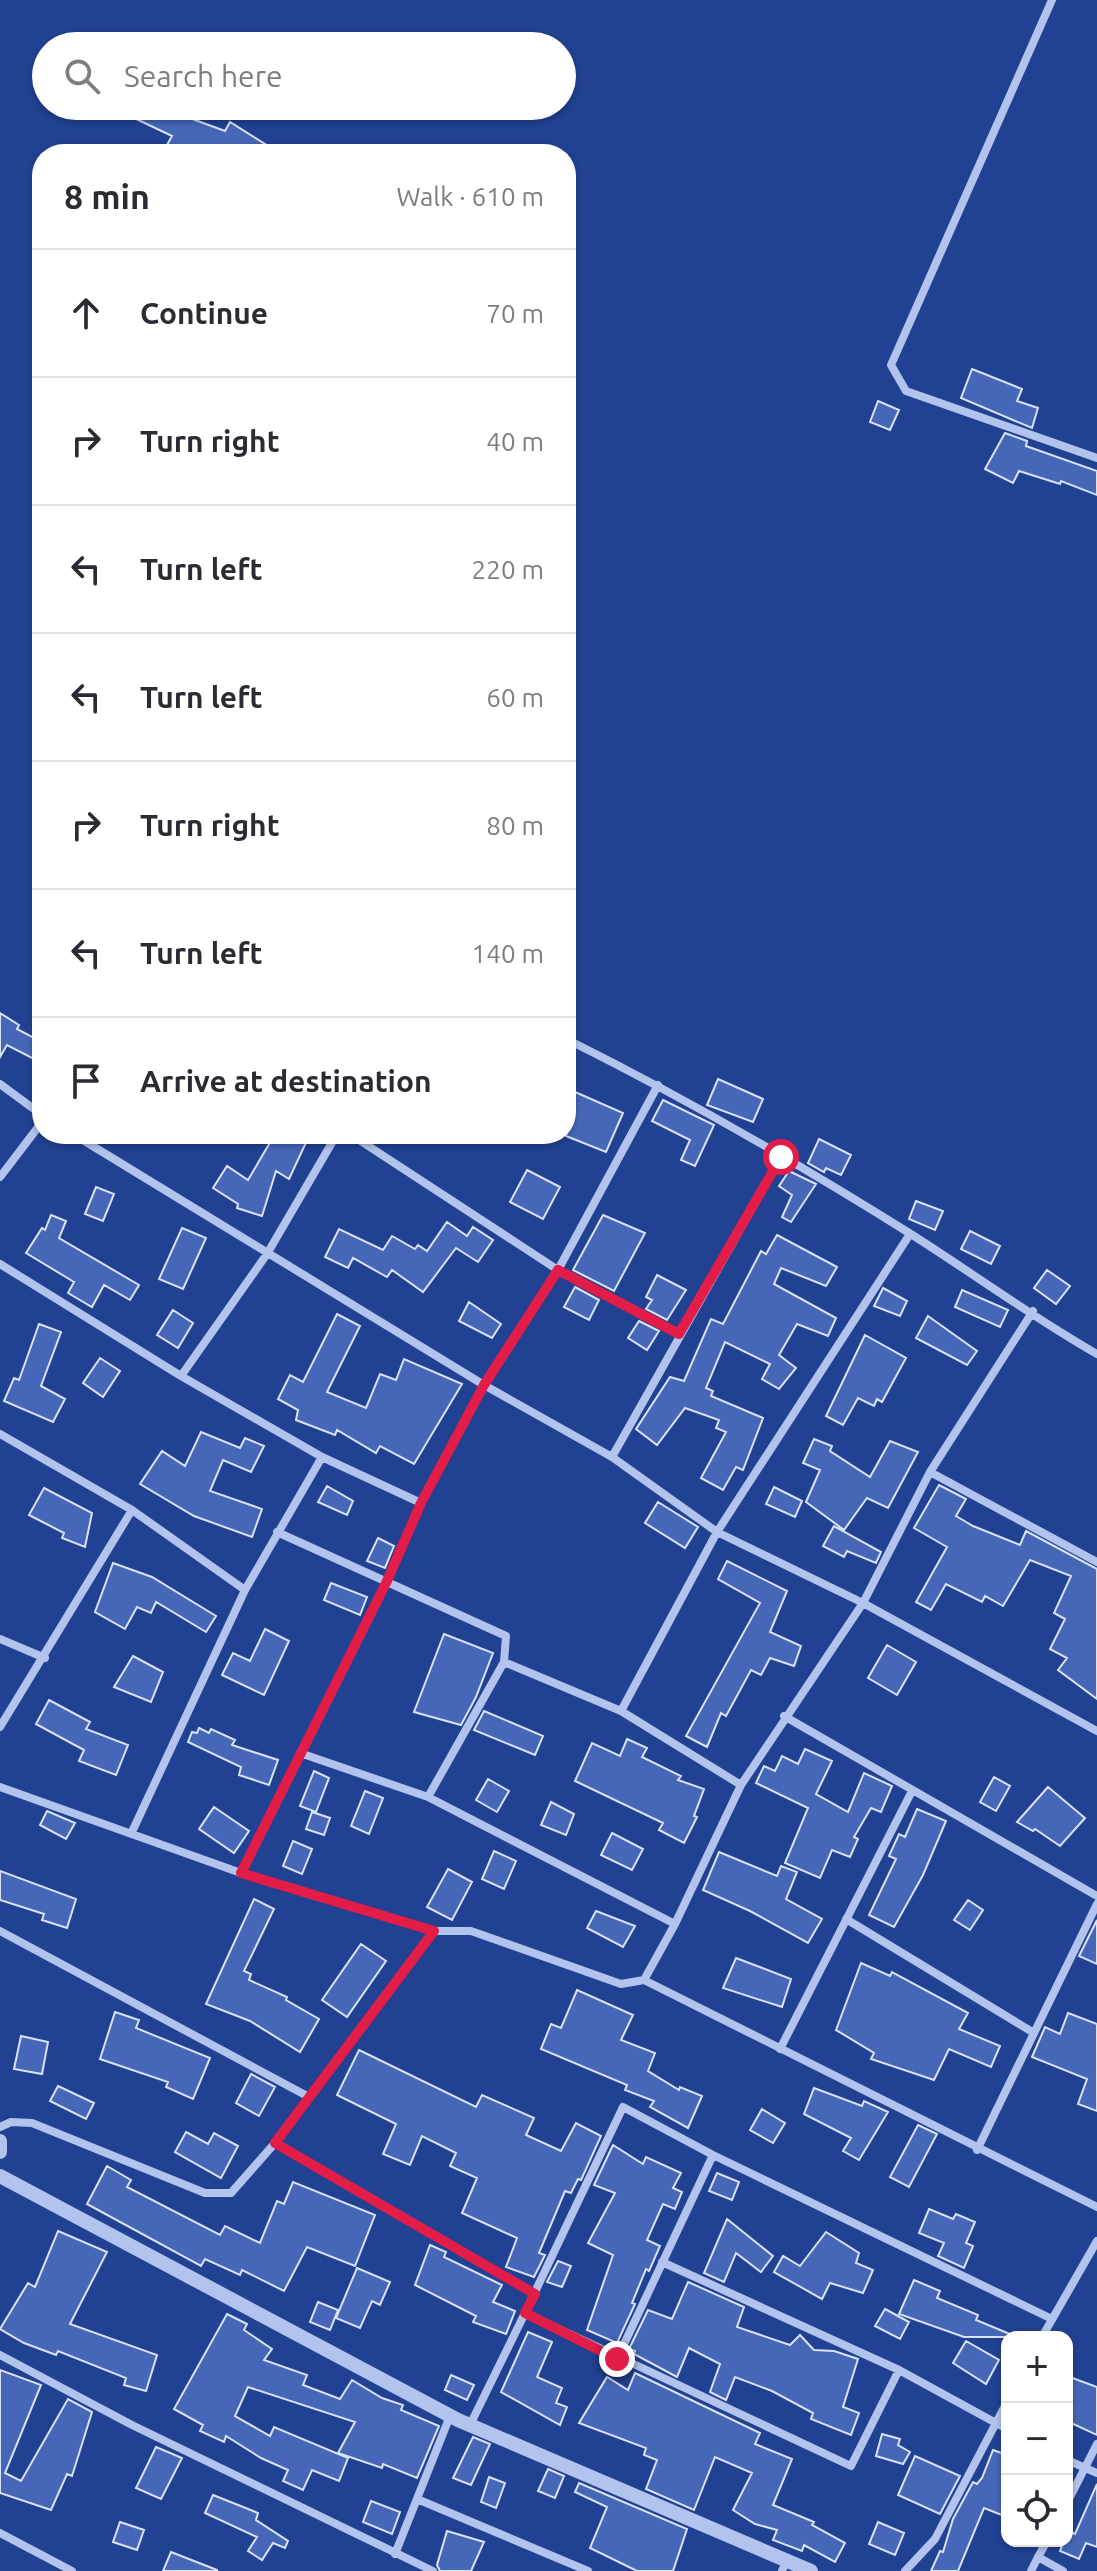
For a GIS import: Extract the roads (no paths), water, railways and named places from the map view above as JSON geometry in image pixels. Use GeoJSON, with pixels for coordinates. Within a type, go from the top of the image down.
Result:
{"type":"FeatureCollection","features":[{"type":"Feature","properties":{"kind":"street"},"geometry":{"type":"LineString","coordinates":[[1052,0],[891,365],[906,391],[1097,458]]}},
{"type":"Feature","properties":{"kind":"street"},"geometry":{"type":"LineString","coordinates":[[576,1044],[658,1085],[781,1157],[910,1234],[1033,1311],[1053,1329],[1097,1354]]}},
{"type":"Feature","properties":{"kind":"street"},"geometry":{"type":"LineString","coordinates":[[0,1084],[32,1108]]}},
{"type":"Feature","properties":{"kind":"street"},"geometry":{"type":"LineString","coordinates":[[241,1873],[387,1581],[421,1503],[484,1385],[558,1270],[658,1085]]}},
{"type":"Feature","properties":{"kind":"street"},"geometry":{"type":"LineString","coordinates":[[0,1177],[32,1135]]}},
{"type":"Feature","properties":{"kind":"street"},"geometry":{"type":"LineString","coordinates":[[89,1144],[484,1385],[612,1457],[717,1532],[863,1603],[1097,1731]]}},
{"type":"Feature","properties":{"kind":"street"},"geometry":{"type":"LineString","coordinates":[[181,1376],[267,1254],[331,1144]]}},
{"type":"Feature","properties":{"kind":"street"},"geometry":{"type":"LineString","coordinates":[[365,1144],[558,1270],[679,1334]]}},
{"type":"Feature","properties":{"kind":"street"},"geometry":{"type":"LineString","coordinates":[[612,1457],[781,1157]]}},
{"type":"Feature","properties":{"kind":"street"},"geometry":{"type":"LineString","coordinates":[[621,1711],[717,1532],[910,1234]]}},
{"type":"Feature","properties":{"kind":"street"},"geometry":{"type":"LineString","coordinates":[[0,1264],[181,1376],[322,1457],[421,1503]]}},
{"type":"Feature","properties":{"kind":"street"},"geometry":{"type":"LineString","coordinates":[[644,1980],[675,1924],[741,1785],[784,1716],[863,1603],[930,1472],[1033,1311]]}},
{"type":"Feature","properties":{"kind":"street"},"geometry":{"type":"LineString","coordinates":[[0,1434],[132,1510],[245,1590]]}},
{"type":"Feature","properties":{"kind":"street"},"geometry":{"type":"LineString","coordinates":[[131,1834],[245,1590],[322,1457]]}},
{"type":"Feature","properties":{"kind":"street"},"geometry":{"type":"LineString","coordinates":[[930,1472],[1097,1562]]}},
{"type":"Feature","properties":{"kind":"street"},"geometry":{"type":"LineString","coordinates":[[0,1727],[45,1658],[132,1510]]}},
{"type":"Feature","properties":{"kind":"street"},"geometry":{"type":"LineString","coordinates":[[277,1532],[506,1636],[504,1662],[428,1797]]}},
{"type":"Feature","properties":{"kind":"street"},"geometry":{"type":"LineString","coordinates":[[0,1639],[45,1658]]}},
{"type":"Feature","properties":{"kind":"street"},"geometry":{"type":"LineString","coordinates":[[504,1662],[621,1711],[741,1785]]}},
{"type":"Feature","properties":{"kind":"street"},"geometry":{"type":"LineString","coordinates":[[784,1716],[1097,1896]]}},
{"type":"Feature","properties":{"kind":"street"},"geometry":{"type":"LineString","coordinates":[[300,1753],[428,1797],[675,1924]]}},
{"type":"Feature","properties":{"kind":"street"},"geometry":{"type":"LineString","coordinates":[[0,1787],[241,1873],[434,1931],[471,1931],[621,1984],[644,1980],[977,2150],[1097,2207]]}},
{"type":"Feature","properties":{"kind":"street"},"geometry":{"type":"LineString","coordinates":[[780,2049],[912,1791]]}},
{"type":"Feature","properties":{"kind":"street"},"geometry":{"type":"LineString","coordinates":[[977,2150],[1097,1904]]}},
{"type":"Feature","properties":{"kind":"street"},"geometry":{"type":"LineString","coordinates":[[846,1919],[1034,2033]]}},
{"type":"Feature","properties":{"kind":"street"},"geometry":{"type":"LineString","coordinates":[[0,1931],[309,2097]]}},
{"type":"Feature","properties":{"kind":"street"},"geometry":{"type":"LineString","coordinates":[[0,2127],[11,2122],[32,2123],[205,2193],[231,2193],[275,2143],[434,1931]]}},
{"type":"Feature","properties":{"kind":"street"},"geometry":{"type":"LineString","coordinates":[[470,2425],[623,2107],[713,2155],[1052,2319]]}},
{"type":"Feature","properties":{"kind":"street"},"geometry":{"type":"LineString","coordinates":[[0,2141],[0,2152]]}},
{"type":"Feature","properties":{"kind":"street"},"geometry":{"type":"LineString","coordinates":[[275,2143],[535,2294]]}},
{"type":"Feature","properties":{"kind":"street"},"geometry":{"type":"LineString","coordinates":[[617,2359],[713,2155]]}},
{"type":"Feature","properties":{"kind":"street"},"geometry":{"type":"LineString","coordinates":[[0,2176],[450,2416],[784,2565],[811,2571]]}},
{"type":"Feature","properties":{"kind":"street"},"geometry":{"type":"LineString","coordinates":[[1045,2331],[1097,2241]]}},
{"type":"Feature","properties":{"kind":"street"},"geometry":{"type":"LineString","coordinates":[[662,2262],[899,2370],[1001,2426]]}},
{"type":"Feature","properties":{"kind":"street"},"geometry":{"type":"LineString","coordinates":[[525,2313],[617,2359],[851,2466],[899,2370]]}},
{"type":"Feature","properties":{"kind":"street"},"geometry":{"type":"LineString","coordinates":[[0,2355],[132,2425],[433,2571]]}},
{"type":"Feature","properties":{"kind":"street"},"geometry":{"type":"LineString","coordinates":[[905,2571],[935,2539],[1006,2403]]}},
{"type":"Feature","properties":{"kind":"street"},"geometry":{"type":"LineString","coordinates":[[395,2554],[450,2416]]}},
{"type":"Feature","properties":{"kind":"street"},"geometry":{"type":"LineString","coordinates":[[1073,2492],[1097,2444]]}},
{"type":"Feature","properties":{"kind":"street"},"geometry":{"type":"LineString","coordinates":[[1073,2463],[1097,2473]]}},
{"type":"Feature","properties":{"kind":"street"},"geometry":{"type":"LineString","coordinates":[[417,2499],[588,2571]]}},
{"type":"Feature","properties":{"kind":"street"},"geometry":{"type":"LineString","coordinates":[[0,2533],[72,2571]]}},
{"type":"Feature","properties":{"kind":"street"},"geometry":{"type":"LineString","coordinates":[[1031,2571],[1044,2547]]}},
{"type":"Feature","properties":{"kind":"street"},"geometry":{"type":"LineString","coordinates":[[1038,2557],[1063,2571]]}}]}
